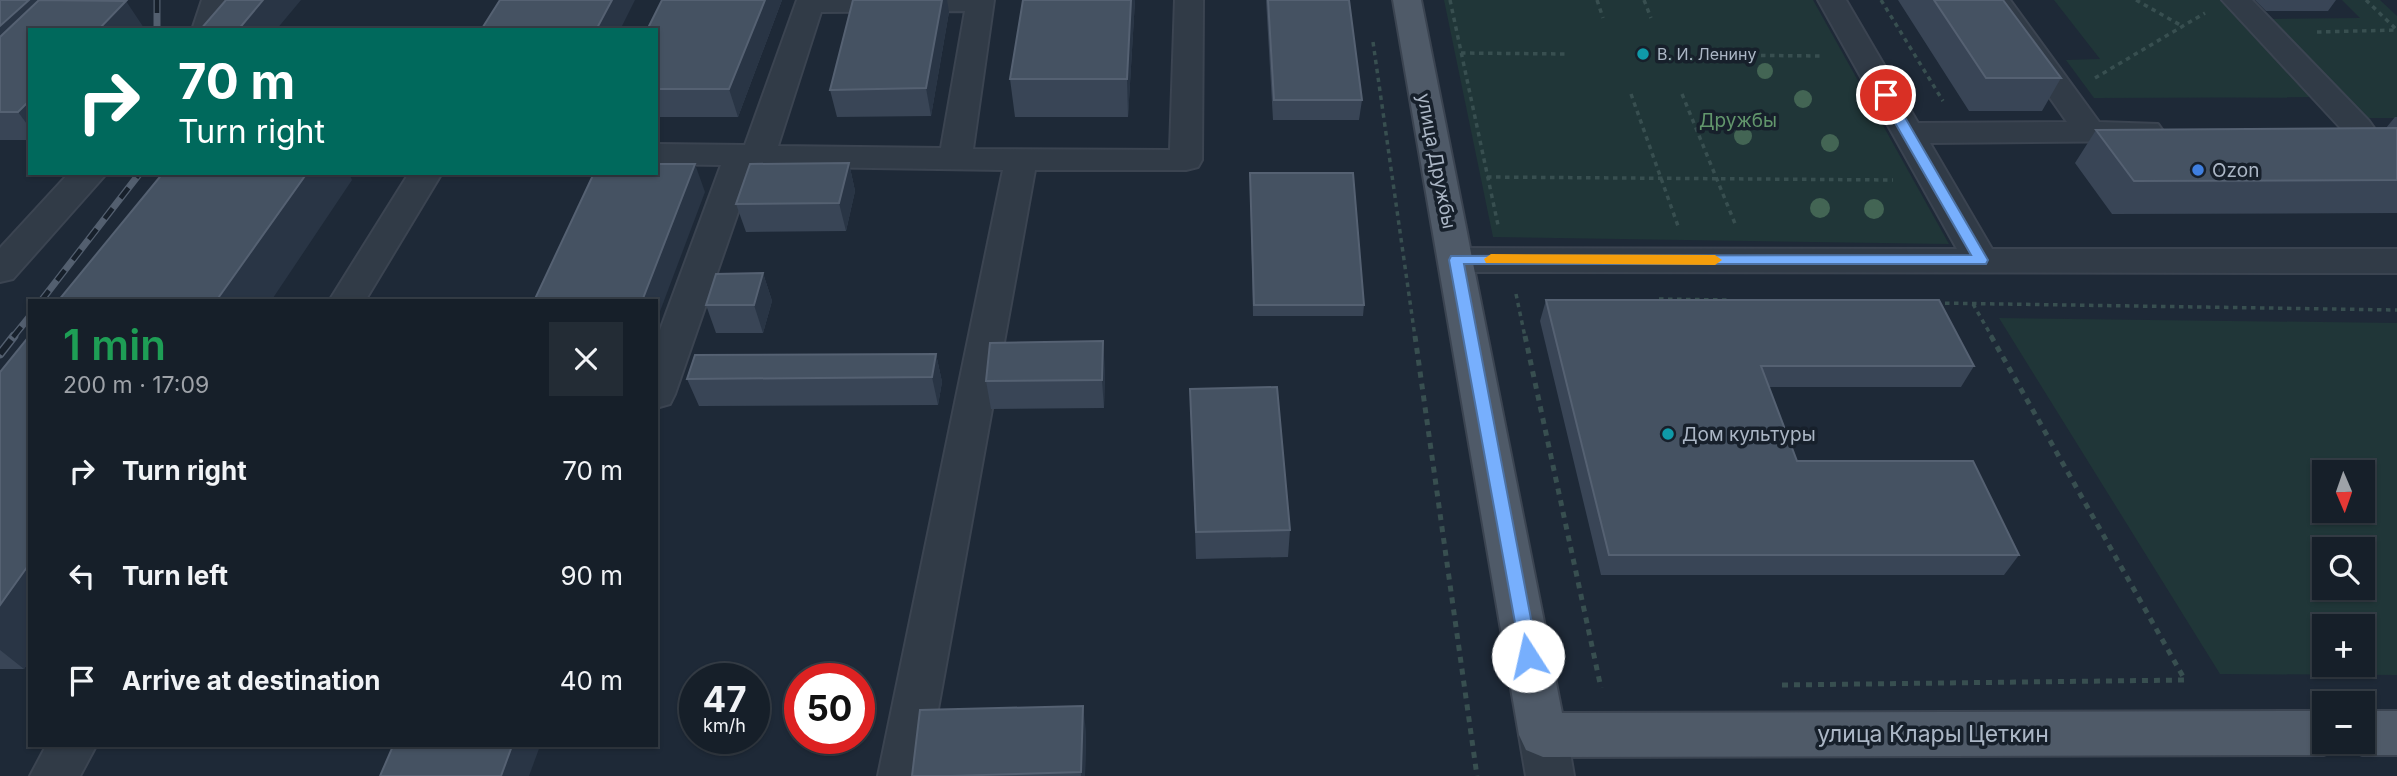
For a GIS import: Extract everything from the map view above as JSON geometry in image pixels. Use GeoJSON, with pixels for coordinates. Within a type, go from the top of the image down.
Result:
{"type":"FeatureCollection","features":[{"type":"Feature","properties":{"kind":"main road","name":"улица Дружбы"},"geometry":{"type":"LineString","coordinates":[[1407,0],[1546,755]]}},
{"type":"Feature","properties":{"kind":"main road","name":"улица Клары Цеткин"},"geometry":{"type":"LineString","coordinates":[[1546,755],[2312,733]]}},
{"type":"Feature","properties":{"kind":"main road"},"geometry":{"type":"LineString","coordinates":[[2375,733],[2397,733]]}},
{"type":"Feature","properties":{"kind":"lane"},"geometry":{"type":"LineString","coordinates":[[208,28],[214,4],[223,0]]}},
{"type":"Feature","properties":{"kind":"lane"},"geometry":{"type":"LineString","coordinates":[[658,154],[1186,160],[1189,0]]}},
{"type":"Feature","properties":{"kind":"lane"},"geometry":{"type":"LineString","coordinates":[[1832,0],[1981,260]]}},
{"type":"Feature","properties":{"kind":"lane"},"geometry":{"type":"LineString","coordinates":[[1995,0],[2090,131]]}},
{"type":"Feature","properties":{"kind":"lane"},"geometry":{"type":"LineString","coordinates":[[658,389],[809,4],[981,2],[955,159]]}},
{"type":"Feature","properties":{"kind":"lane"},"geometry":{"type":"LineString","coordinates":[[2226,3],[2268,33],[2371,128],[2318,129]]}},
{"type":"Feature","properties":{"kind":"lane"},"geometry":{"type":"LineString","coordinates":[[1908,133],[2170,130]]}},
{"type":"Feature","properties":{"kind":"lane"},"geometry":{"type":"LineString","coordinates":[[902,776],[1021,160]]}},
{"type":"Feature","properties":{"kind":"lane"},"geometry":{"type":"LineString","coordinates":[[0,270],[87,175]]}},
{"type":"Feature","properties":{"kind":"lane"},"geometry":{"type":"LineString","coordinates":[[348,299],[425,175]]}},
{"type":"Feature","properties":{"kind":"lane"},"geometry":{"type":"LineString","coordinates":[[1456,260],[2397,261]]}},
{"type":"Feature","properties":{"kind":"lane"},"geometry":{"type":"LineString","coordinates":[[54,776],[71,747]]}},
{"type":"Feature","properties":{"kind":"path"},"geometry":{"type":"LineString","coordinates":[[1450,0],[1505,259],[1517,297],[1600,688],[1614,688]]}},
{"type":"Feature","properties":{"kind":"path"},"geometry":{"type":"LineString","coordinates":[[1597,0],[1603,18]]}},
{"type":"Feature","properties":{"kind":"path"},"geometry":{"type":"LineString","coordinates":[[1644,0],[1651,18]]}},
{"type":"Feature","properties":{"kind":"path"},"geometry":{"type":"LineString","coordinates":[[1881,0],[1962,132]]}},
{"type":"Feature","properties":{"kind":"path"},"geometry":{"type":"LineString","coordinates":[[2136,0],[2183,26]]}},
{"type":"Feature","properties":{"kind":"path"},"geometry":{"type":"LineString","coordinates":[[2366,0],[2397,29]]}},
{"type":"Feature","properties":{"kind":"path"},"geometry":{"type":"LineString","coordinates":[[2064,96],[2226,3]]}},
{"type":"Feature","properties":{"kind":"path"},"geometry":{"type":"LineString","coordinates":[[2268,33],[2397,29]]}},
{"type":"Feature","properties":{"kind":"path"},"geometry":{"type":"LineString","coordinates":[[1373,41],[1477,776]]}},
{"type":"Feature","properties":{"kind":"path"},"geometry":{"type":"LineString","coordinates":[[1461,53],[1568,54]]}},
{"type":"Feature","properties":{"kind":"path"},"geometry":{"type":"LineString","coordinates":[[1716,55],[1864,57]]}},
{"type":"Feature","properties":{"kind":"path"},"geometry":{"type":"LineString","coordinates":[[1631,94],[1690,260]]}},
{"type":"Feature","properties":{"kind":"path"},"geometry":{"type":"LineString","coordinates":[[1682,94],[1750,260]]}},
{"type":"Feature","properties":{"kind":"path"},"geometry":{"type":"LineString","coordinates":[[1488,177],[1935,181]]}},
{"type":"Feature","properties":{"kind":"path"},"geometry":{"type":"LineString","coordinates":[[1517,297],[1531,297]]}},
{"type":"Feature","properties":{"kind":"path"},"geometry":{"type":"LineString","coordinates":[[1655,299],[1738,300]]}},
{"type":"Feature","properties":{"kind":"path"},"geometry":{"type":"LineString","coordinates":[[1932,303],[2397,310]]}},
{"type":"Feature","properties":{"kind":"path"},"geometry":{"type":"LineString","coordinates":[[1781,685],[2185,680],[1973,304]]}},
{"type":"Feature","properties":{"kind":"green space","name":"Дружбы"},"geometry":{"type":"Polygon","coordinates":[[[1444,0],[1813,0],[1949,244],[1493,237],[1444,0]]]}},
{"type":"Feature","properties":{"kind":"green space"},"geometry":{"type":"Polygon","coordinates":[[[2054,0],[2227,0],[2318,97],[2094,98],[2066,60],[2100,59],[2054,0]]]}},
{"type":"Feature","properties":{"kind":"green space"},"geometry":{"type":"Polygon","coordinates":[[[2342,0],[2380,0],[2397,16],[2397,118],[2360,118],[2265,19],[2360,18],[2342,0]]]}},
{"type":"Feature","properties":{"kind":"green space"},"geometry":{"type":"Polygon","coordinates":[[[1999,318],[2397,323],[2397,675],[2375,675],[2375,614],[2312,614],[2312,675],[2220,674],[1999,318]]]}},
{"type":"Feature","properties":{"kind":"building"},"geometry":{"type":"Polygon","coordinates":[[[0,0],[29,0],[0,26],[0,0]]]}},
{"type":"Feature","properties":{"kind":"building"},"geometry":{"type":"Polygon","coordinates":[[[39,0],[126,1],[100,28],[28,28],[28,102],[18,112],[0,112],[0,37],[39,0]]]}},
{"type":"Feature","properties":{"kind":"building"},"geometry":{"type":"Polygon","coordinates":[[[226,0],[263,0],[240,28],[202,28],[226,0]]]}},
{"type":"Feature","properties":{"kind":"building"},"geometry":{"type":"Polygon","coordinates":[[[500,0],[612,0],[597,28],[482,28],[500,0]]]}},
{"type":"Feature","properties":{"kind":"building"},"geometry":{"type":"Polygon","coordinates":[[[662,0],[765,0],[729,89],[658,89],[658,28],[648,28],[662,0]]]}},
{"type":"Feature","properties":{"kind":"building"},"geometry":{"type":"Polygon","coordinates":[[[853,0],[942,0],[926,88],[830,90],[853,0]]]}},
{"type":"Feature","properties":{"kind":"building"},"geometry":{"type":"Polygon","coordinates":[[[1023,0],[1131,0],[1127,79],[1010,79],[1023,0]]]}},
{"type":"Feature","properties":{"kind":"building"},"geometry":{"type":"Polygon","coordinates":[[[1268,0],[1349,0],[1362,100],[1274,100],[1268,0]]]}},
{"type":"Feature","properties":{"kind":"building"},"geometry":{"type":"Polygon","coordinates":[[[1934,0],[2003,0],[2061,78],[1986,78],[1934,0]]]}},
{"type":"Feature","properties":{"kind":"building"},"geometry":{"type":"Polygon","coordinates":[[[2397,128],[2397,180],[2134,181],[2096,130],[2397,128]]]}},
{"type":"Feature","properties":{"kind":"building"},"geometry":{"type":"Polygon","coordinates":[[[849,163],[839,203],[736,204],[750,164],[849,163]]]}},
{"type":"Feature","properties":{"kind":"building"},"geometry":{"type":"Polygon","coordinates":[[[658,164],[695,164],[643,299],[535,299],[593,175],[658,175],[658,164]]]}},
{"type":"Feature","properties":{"kind":"building"},"geometry":{"type":"Polygon","coordinates":[[[1250,173],[1353,173],[1364,305],[1254,305],[1250,173]]]}},
{"type":"Feature","properties":{"kind":"building"},"geometry":{"type":"Polygon","coordinates":[[[161,175],[306,175],[217,299],[60,299],[161,175]]]}},
{"type":"Feature","properties":{"kind":"building"},"geometry":{"type":"Polygon","coordinates":[[[763,273],[754,305],[706,305],[716,274],[763,273]]]}},
{"type":"Feature","properties":{"kind":"building","name":"Дом культуры"},"geometry":{"type":"Polygon","coordinates":[[[1546,300],[1939,300],[1974,366],[1761,366],[1797,461],[1973,461],[2019,555],[1609,555],[1546,300]]]}},
{"type":"Feature","properties":{"kind":"building"},"geometry":{"type":"Polygon","coordinates":[[[28,337],[28,566],[0,605],[0,372],[28,337]]]}},
{"type":"Feature","properties":{"kind":"building"},"geometry":{"type":"Polygon","coordinates":[[[1103,341],[1102,380],[986,381],[990,343],[1103,341]]]}},
{"type":"Feature","properties":{"kind":"building"},"geometry":{"type":"Polygon","coordinates":[[[936,354],[932,377],[687,379],[695,355],[936,354]]]}},
{"type":"Feature","properties":{"kind":"building"},"geometry":{"type":"Polygon","coordinates":[[[1277,387],[1290,530],[1196,532],[1190,389],[1277,387]]]}},
{"type":"Feature","properties":{"kind":"building"},"geometry":{"type":"Polygon","coordinates":[[[1083,706],[1081,772],[912,776],[920,710],[1083,706]]]}},
{"type":"Feature","properties":{"kind":"building"},"geometry":{"type":"Polygon","coordinates":[[[393,747],[512,747],[501,776],[380,776],[393,747]]]}},
{"type":"Feature","properties":{"kind":"railway"},"geometry":{"type":"LineString","coordinates":[[157,0],[157,28]]}},
{"type":"Feature","properties":{"kind":"railway"},"geometry":{"type":"LineString","coordinates":[[43,299],[138,175]]}},
{"type":"Feature","properties":{"kind":"railway"},"geometry":{"type":"LineString","coordinates":[[13,337],[28,318]]}},
{"type":"Feature","properties":{"kind":"railway"},"geometry":{"type":"LineString","coordinates":[[0,354],[14,336]]}},
{"type":"Feature","properties":{"kind":"slow traffic"},"geometry":{"type":"LineString","coordinates":[[1491,259],[1715,260]]}},
{"type":"Feature","properties":{"kind":"place","name":"В. И. Ленину"},"geometry":{"type":"Point","coordinates":[1643,54]}},
{"type":"Feature","properties":{"kind":"place","name":"Ozon"},"geometry":{"type":"Point","coordinates":[2198,170]}},
{"type":"Feature","properties":{"kind":"place","name":"Дом культуры"},"geometry":{"type":"Point","coordinates":[1668,434]}},
{"type":"Feature","properties":{"kind":"route"},"geometry":{"type":"LineString","coordinates":[[1528,656],[1456,260],[1981,260],[1886,95]]}}]}
